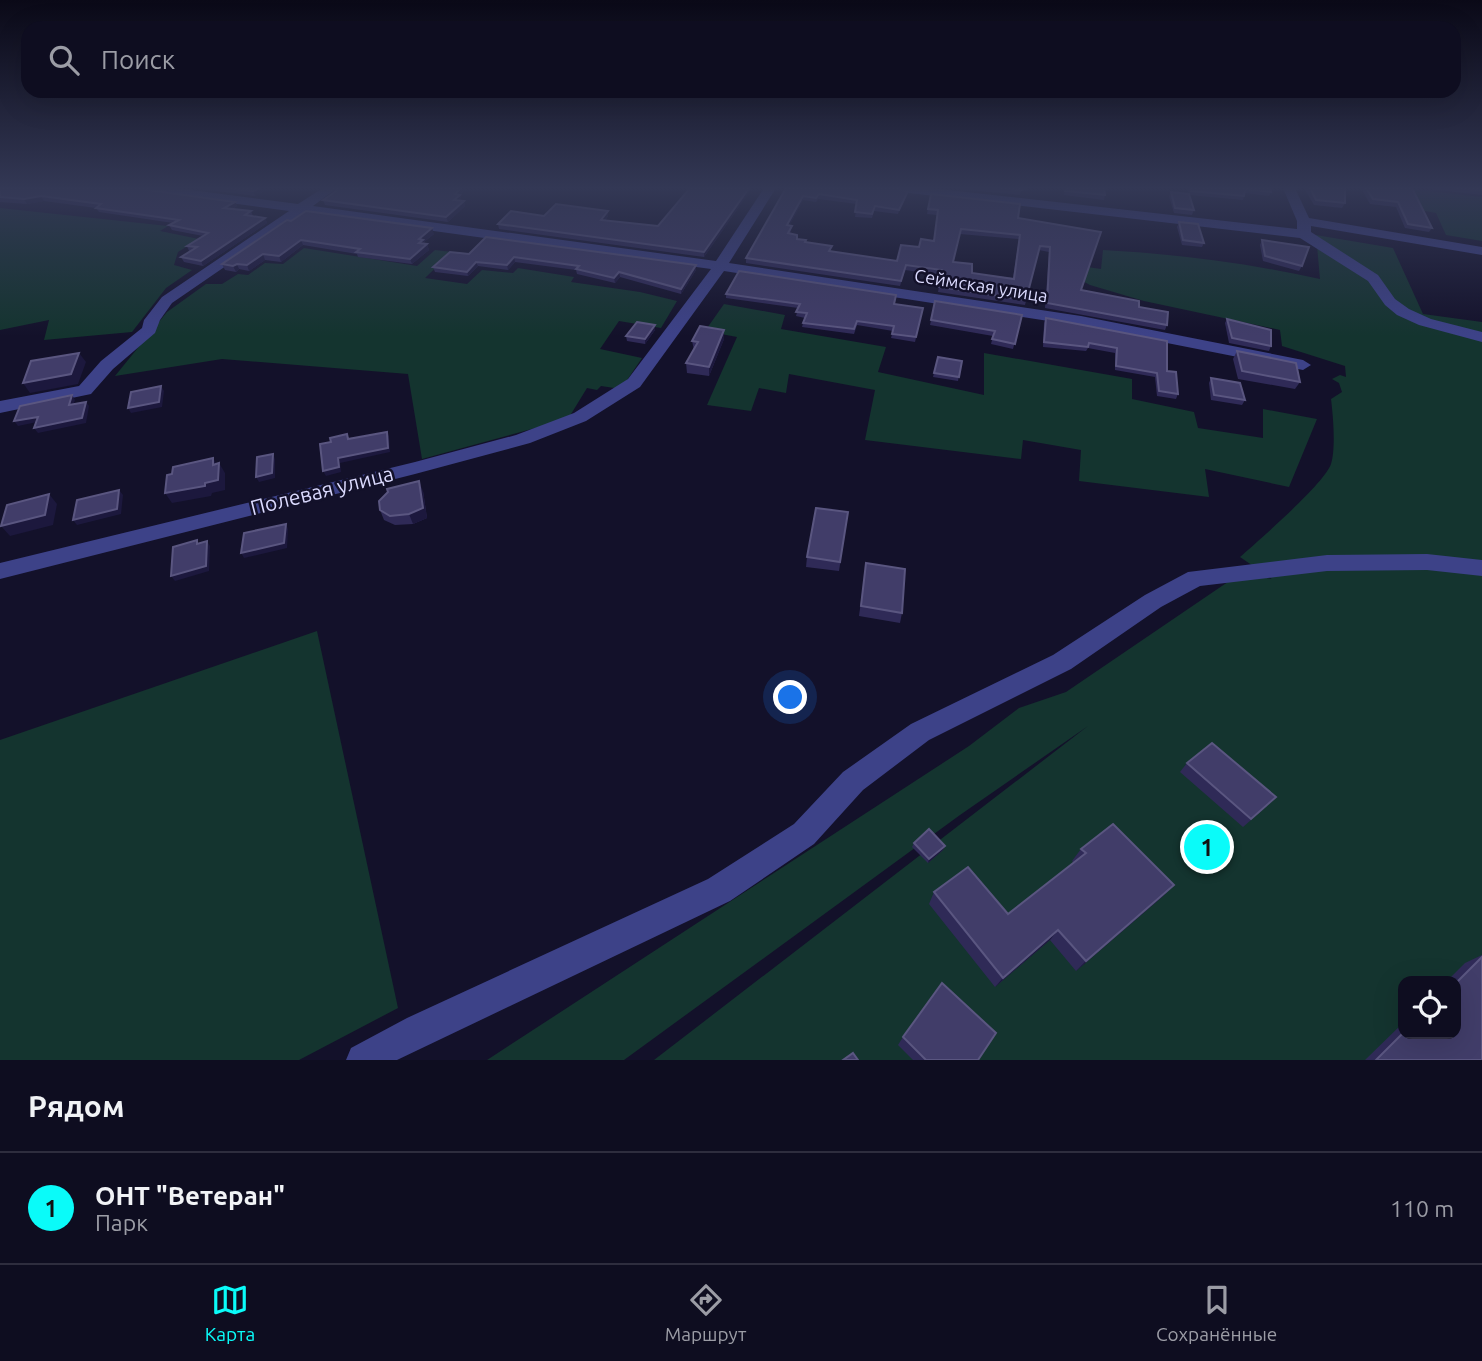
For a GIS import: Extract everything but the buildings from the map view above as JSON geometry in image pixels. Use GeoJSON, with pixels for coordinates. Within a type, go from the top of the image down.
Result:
{"type":"FeatureCollection","features":[{"type":"Feature","properties":{"kind":"street"},"geometry":{"type":"LineString","coordinates":[[0,407],[85,390],[107,365],[149,330],[152,320],[167,300],[259,237]]}},
{"type":"Feature","properties":{"kind":"street","name":"Сеймская улица"},"geometry":{"type":"LineString","coordinates":[[515,237],[1081,321],[1303,365]]}},
{"type":"Feature","properties":{"kind":"street"},"geometry":{"type":"LineString","coordinates":[[720,266],[738,237]]}},
{"type":"Feature","properties":{"kind":"street"},"geometry":{"type":"LineString","coordinates":[[1318,237],[1373,278],[1390,302],[1403,312],[1425,322],[1482,337]]}},
{"type":"Feature","properties":{"kind":"street"},"geometry":{"type":"LineString","coordinates":[[1382,237],[1482,251]]}},
{"type":"Feature","properties":{"kind":"street","name":"Полевая улица"},"geometry":{"type":"LineString","coordinates":[[0,571],[399,472],[523,439],[580,417],[634,383],[720,266]]}},
{"type":"Feature","properties":{"kind":"street"},"geometry":{"type":"LineString","coordinates":[[363,1060],[419,1030],[719,890],[804,834],[853,781],[920,732],[1062,662],[1153,601],[1196,578],[1327,563],[1427,562],[1482,568]]}},
{"type":"Feature","properties":{"kind":"green space"},"geometry":{"type":"Polygon","coordinates":[[[0,237],[199,239],[178,252],[174,265],[192,270],[166,288],[132,332],[44,340],[49,320],[0,330],[0,237]]]}},
{"type":"Feature","properties":{"kind":"green space"},"geometry":{"type":"Polygon","coordinates":[[[1316,237],[1393,248],[1423,314],[1482,322],[1482,1060],[654,1060],[1088,726],[960,815],[624,1060],[487,1060],[969,746],[1019,708],[1066,692],[1241,573],[1272,579],[1240,557],[1304,498],[1331,464],[1334,441],[1331,399],[1342,392],[1339,383],[1332,379],[1340,375],[1346,377],[1345,366],[1282,346],[1280,330],[1144,301],[1090,285],[1077,278],[1081,266],[1101,269],[1103,250],[1212,260],[1320,279],[1316,237]]]}},
{"type":"Feature","properties":{"kind":"green space"},"geometry":{"type":"Polygon","coordinates":[[[1461,237],[1482,237],[1482,241],[1461,237]]]}},
{"type":"Feature","properties":{"kind":"green space"},"geometry":{"type":"Polygon","coordinates":[[[304,248],[417,266],[435,250],[452,252],[425,278],[467,284],[482,270],[513,273],[518,268],[574,277],[571,282],[640,292],[677,301],[661,328],[619,321],[600,349],[642,358],[621,389],[601,386],[597,390],[587,388],[568,419],[422,459],[408,374],[222,359],[115,376],[167,312],[206,284],[222,284],[238,274],[248,275],[265,263],[283,264],[304,248]]]}},
{"type":"Feature","properties":{"kind":"green space"},"geometry":{"type":"Polygon","coordinates":[[[724,304],[785,315],[781,329],[886,347],[878,372],[984,395],[984,353],[1132,379],[1132,399],[1194,412],[1198,428],[1263,438],[1263,409],[1317,419],[1289,487],[1205,469],[1209,497],[1079,481],[1081,450],[1023,440],[1021,459],[865,440],[875,390],[789,374],[786,393],[759,388],[751,411],[707,405],[737,337],[705,331],[724,304]]]}},
{"type":"Feature","properties":{"kind":"green space"},"geometry":{"type":"Polygon","coordinates":[[[317,631],[398,1008],[299,1060],[0,1060],[0,740],[317,631]]]}},
{"type":"Feature","properties":{"kind":"place","name":"ОНТ \"Ветеран\""},"geometry":{"type":"Point","coordinates":[1207,847]}}]}
